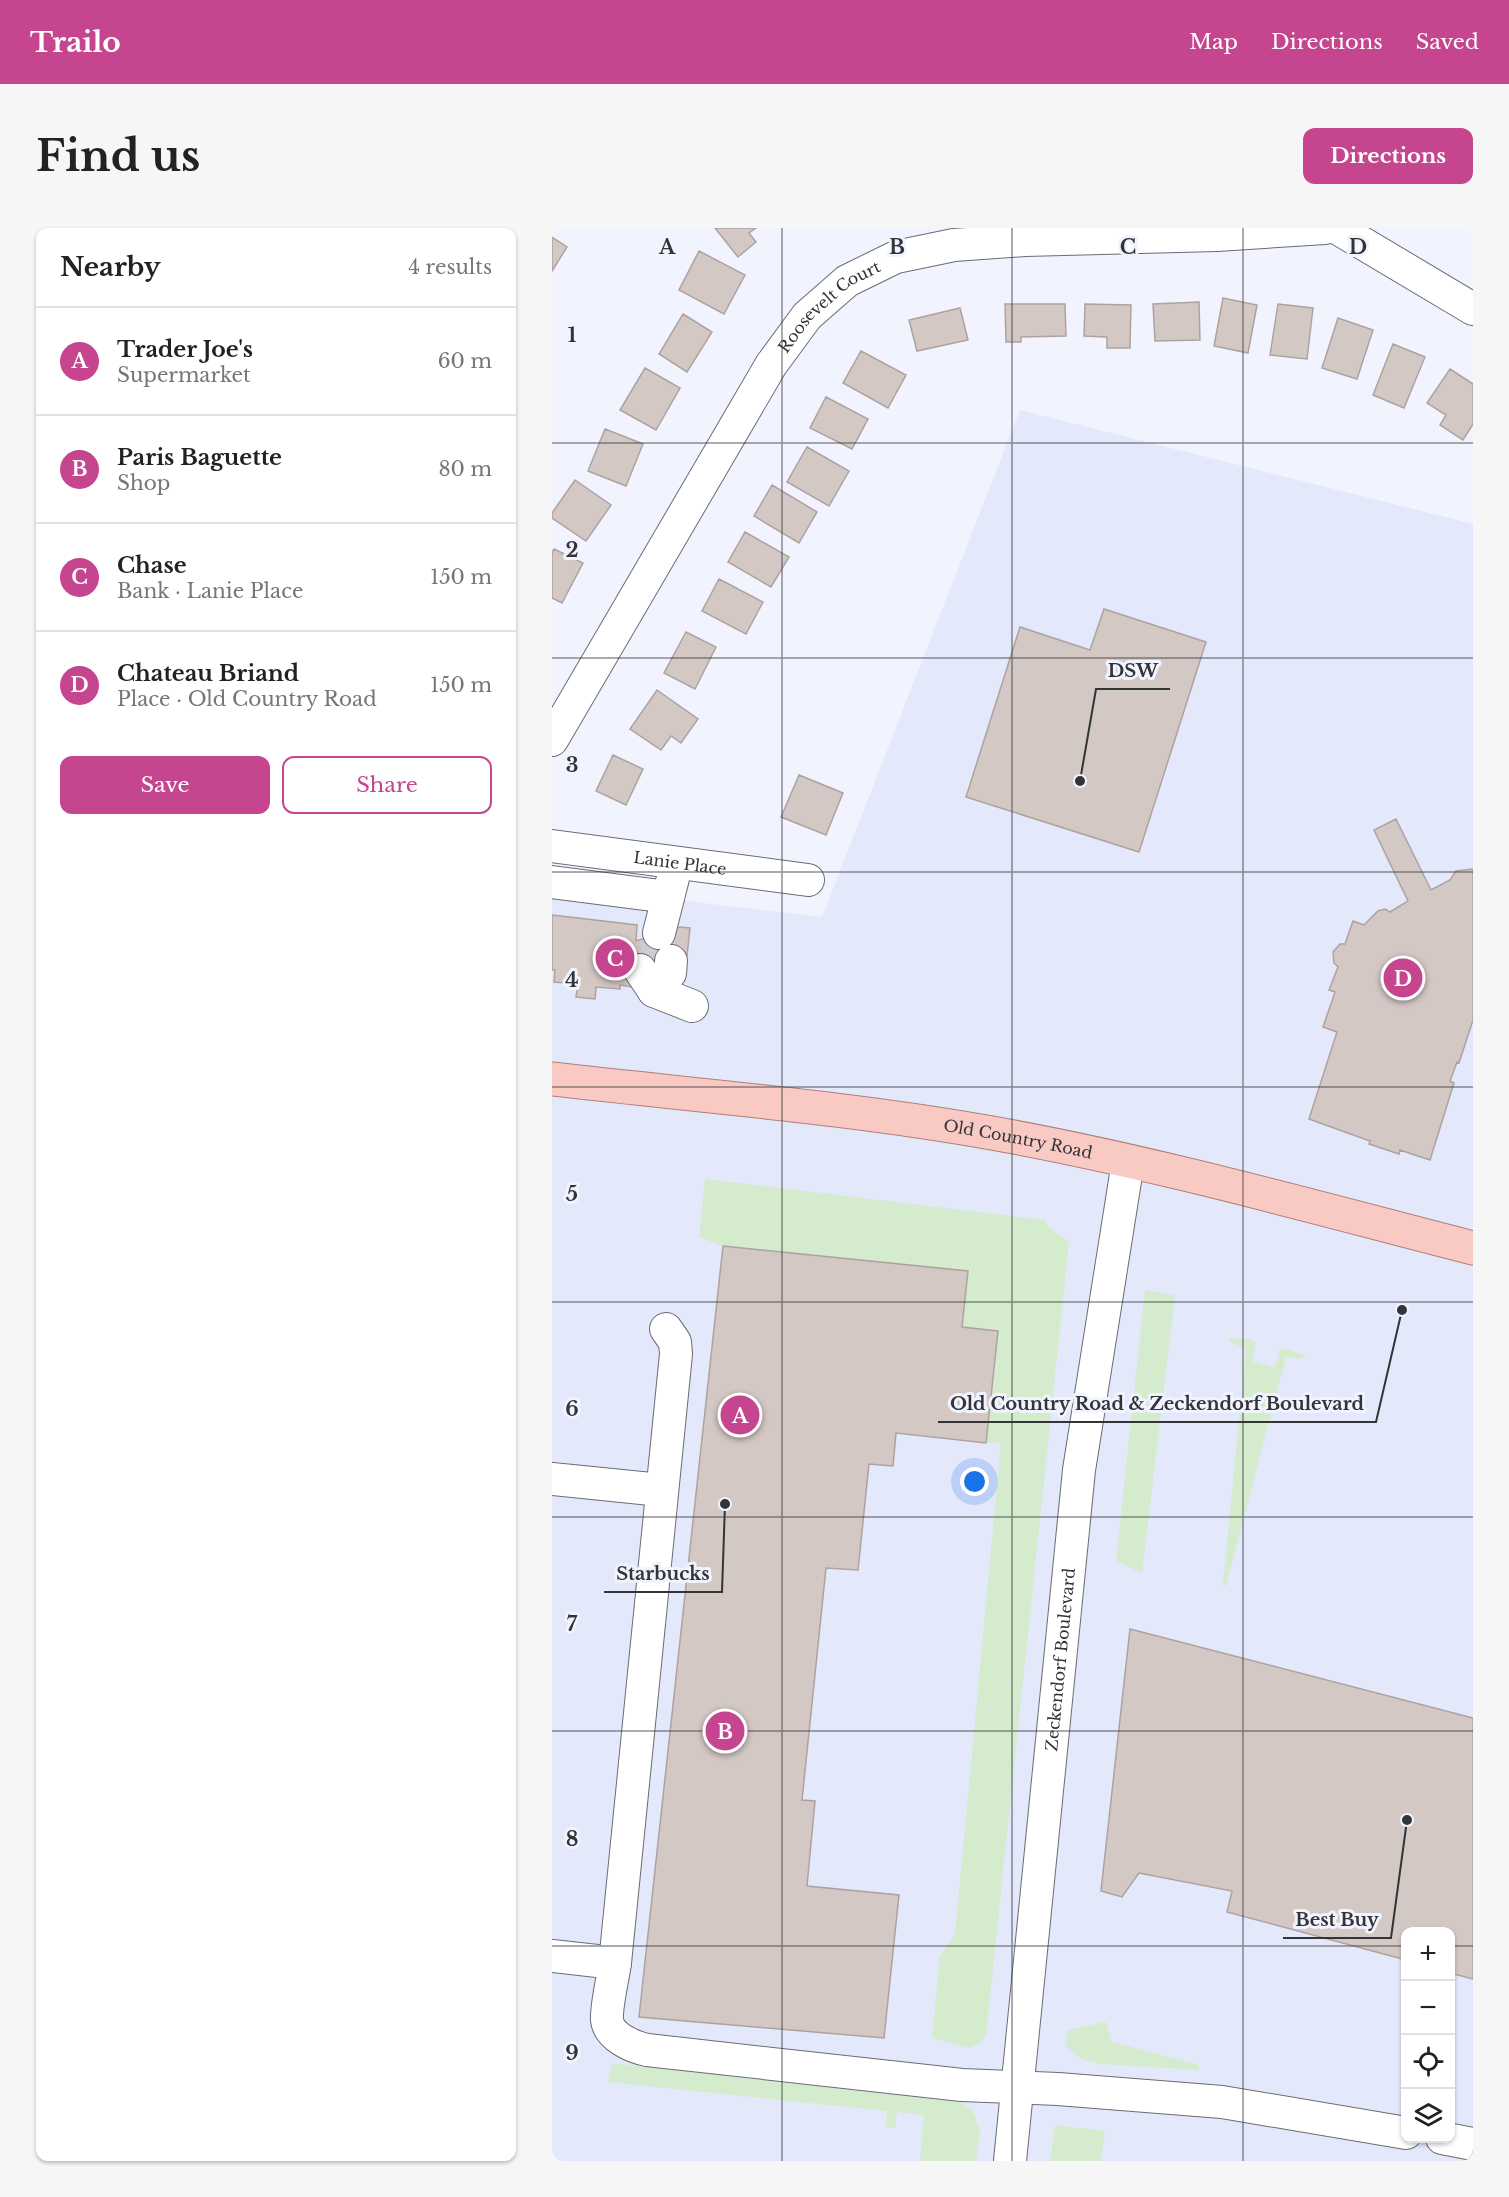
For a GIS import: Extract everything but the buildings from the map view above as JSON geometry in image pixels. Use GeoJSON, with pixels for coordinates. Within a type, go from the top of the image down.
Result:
{"type":"FeatureCollection","features":[{"type":"Feature","properties":{"kind":"main road","name":"Old Country Road"},"geometry":{"type":"LineString","coordinates":[[552,1079],[814,1108],[990,1133],[1197,1178],[1473,1248]]}},
{"type":"Feature","properties":{"kind":"street","name":"Roosevelt Court"},"geometry":{"type":"LineString","coordinates":[[552,740],[771,365],[807,316],[847,280],[896,257],[1025,234],[1217,235],[1325,228]]}},
{"type":"Feature","properties":{"kind":"street"},"geometry":{"type":"LineString","coordinates":[[1337,228],[1473,309]]}},
{"type":"Feature","properties":{"kind":"street","name":"Lanie Place"},"geometry":{"type":"LineString","coordinates":[[552,846],[808,880]]}},
{"type":"Feature","properties":{"kind":"street"},"geometry":{"type":"LineString","coordinates":[[676,862],[668,897],[650,912],[657,955],[692,1006]]}},
{"type":"Feature","properties":{"kind":"street"},"geometry":{"type":"LineString","coordinates":[[552,882],[668,897]]}},
{"type":"Feature","properties":{"kind":"street","name":"Zeckendorf Boulevard"},"geometry":{"type":"LineString","coordinates":[[1010,2161],[1079,1470],[1128,1162]]}},
{"type":"Feature","properties":{"kind":"street"},"geometry":{"type":"LineString","coordinates":[[666,1329],[675,1342],[676,1354],[615,1963],[607,2021],[620,2038],[636,2047],[962,2085],[1058,2089],[1221,2102],[1401,2132]]}},
{"type":"Feature","properties":{"kind":"street"},"geometry":{"type":"LineString","coordinates":[[552,1479],[661,1490]]}},
{"type":"Feature","properties":{"kind":"street"},"geometry":{"type":"LineString","coordinates":[[552,1956],[615,1963]]}},
{"type":"Feature","properties":{"kind":"street"},"geometry":{"type":"LineString","coordinates":[[1455,2141],[1473,2144]]}},
{"type":"Feature","properties":{"kind":"shaded area"},"geometry":{"type":"Polygon","coordinates":[[[1020,410],[1473,524],[1473,2161],[552,2161],[552,885],[822,917],[1020,410]]]}},
{"type":"Feature","properties":{"kind":"green space"},"geometry":{"type":"Polygon","coordinates":[[[705,1179],[1045,1220],[1050,1228],[1069,1242],[986,2035],[980,2043],[971,2048],[932,2038],[940,1956],[955,1935],[1001,1443],[986,1443],[998,1331],[962,1327],[964,1271],[723,1246],[699,1237],[705,1179]]]}},
{"type":"Feature","properties":{"kind":"green space"},"geometry":{"type":"Polygon","coordinates":[[[1145,1290],[1175,1295],[1142,1573],[1116,1561],[1145,1290]]]}},
{"type":"Feature","properties":{"kind":"green space"},"geometry":{"type":"Polygon","coordinates":[[[1229,1338],[1250,1339],[1256,1343],[1252,1361],[1275,1368],[1280,1350],[1283,1348],[1305,1355],[1302,1359],[1286,1357],[1226,1586],[1223,1585],[1246,1348],[1229,1342],[1229,1338]]]}},
{"type":"Feature","properties":{"kind":"green space"},"geometry":{"type":"Polygon","coordinates":[[[1106,2022],[1112,2042],[1199,2065],[1199,2070],[1100,2064],[1081,2059],[1065,2045],[1068,2030],[1106,2022]]]}},
{"type":"Feature","properties":{"kind":"green space"},"geometry":{"type":"Polygon","coordinates":[[[612,2063],[960,2102],[972,2109],[980,2131],[976,2161],[920,2161],[924,2115],[897,2112],[895,2128],[886,2127],[887,2111],[608,2082],[612,2063]]]}},
{"type":"Feature","properties":{"kind":"green space"},"geometry":{"type":"Polygon","coordinates":[[[1055,2125],[1105,2131],[1101,2161],[1050,2161],[1055,2125]]]}},
{"type":"Feature","properties":{"kind":"tunnel"},"geometry":{"type":"LineString","coordinates":[[656,965],[659,933]]}},
{"type":"Feature","properties":{"kind":"place","name":"DSW"},"geometry":{"type":"Point","coordinates":[1080,781]}},
{"type":"Feature","properties":{"kind":"place","name":"Chase"},"geometry":{"type":"Point","coordinates":[615,958]}},
{"type":"Feature","properties":{"kind":"place","name":"Chateau Briand"},"geometry":{"type":"Point","coordinates":[1403,978]}},
{"type":"Feature","properties":{"kind":"place","name":"Old Country Road & Zeckendorf Boulevard"},"geometry":{"type":"Point","coordinates":[1402,1310]}},
{"type":"Feature","properties":{"kind":"place","name":"Trader Joe's"},"geometry":{"type":"Point","coordinates":[740,1415]}},
{"type":"Feature","properties":{"kind":"place","name":"Starbucks"},"geometry":{"type":"Point","coordinates":[725,1504]}},
{"type":"Feature","properties":{"kind":"place","name":"Paris Baguette"},"geometry":{"type":"Point","coordinates":[725,1731]}},
{"type":"Feature","properties":{"kind":"place","name":"Best Buy"},"geometry":{"type":"Point","coordinates":[1407,1820]}}]}
